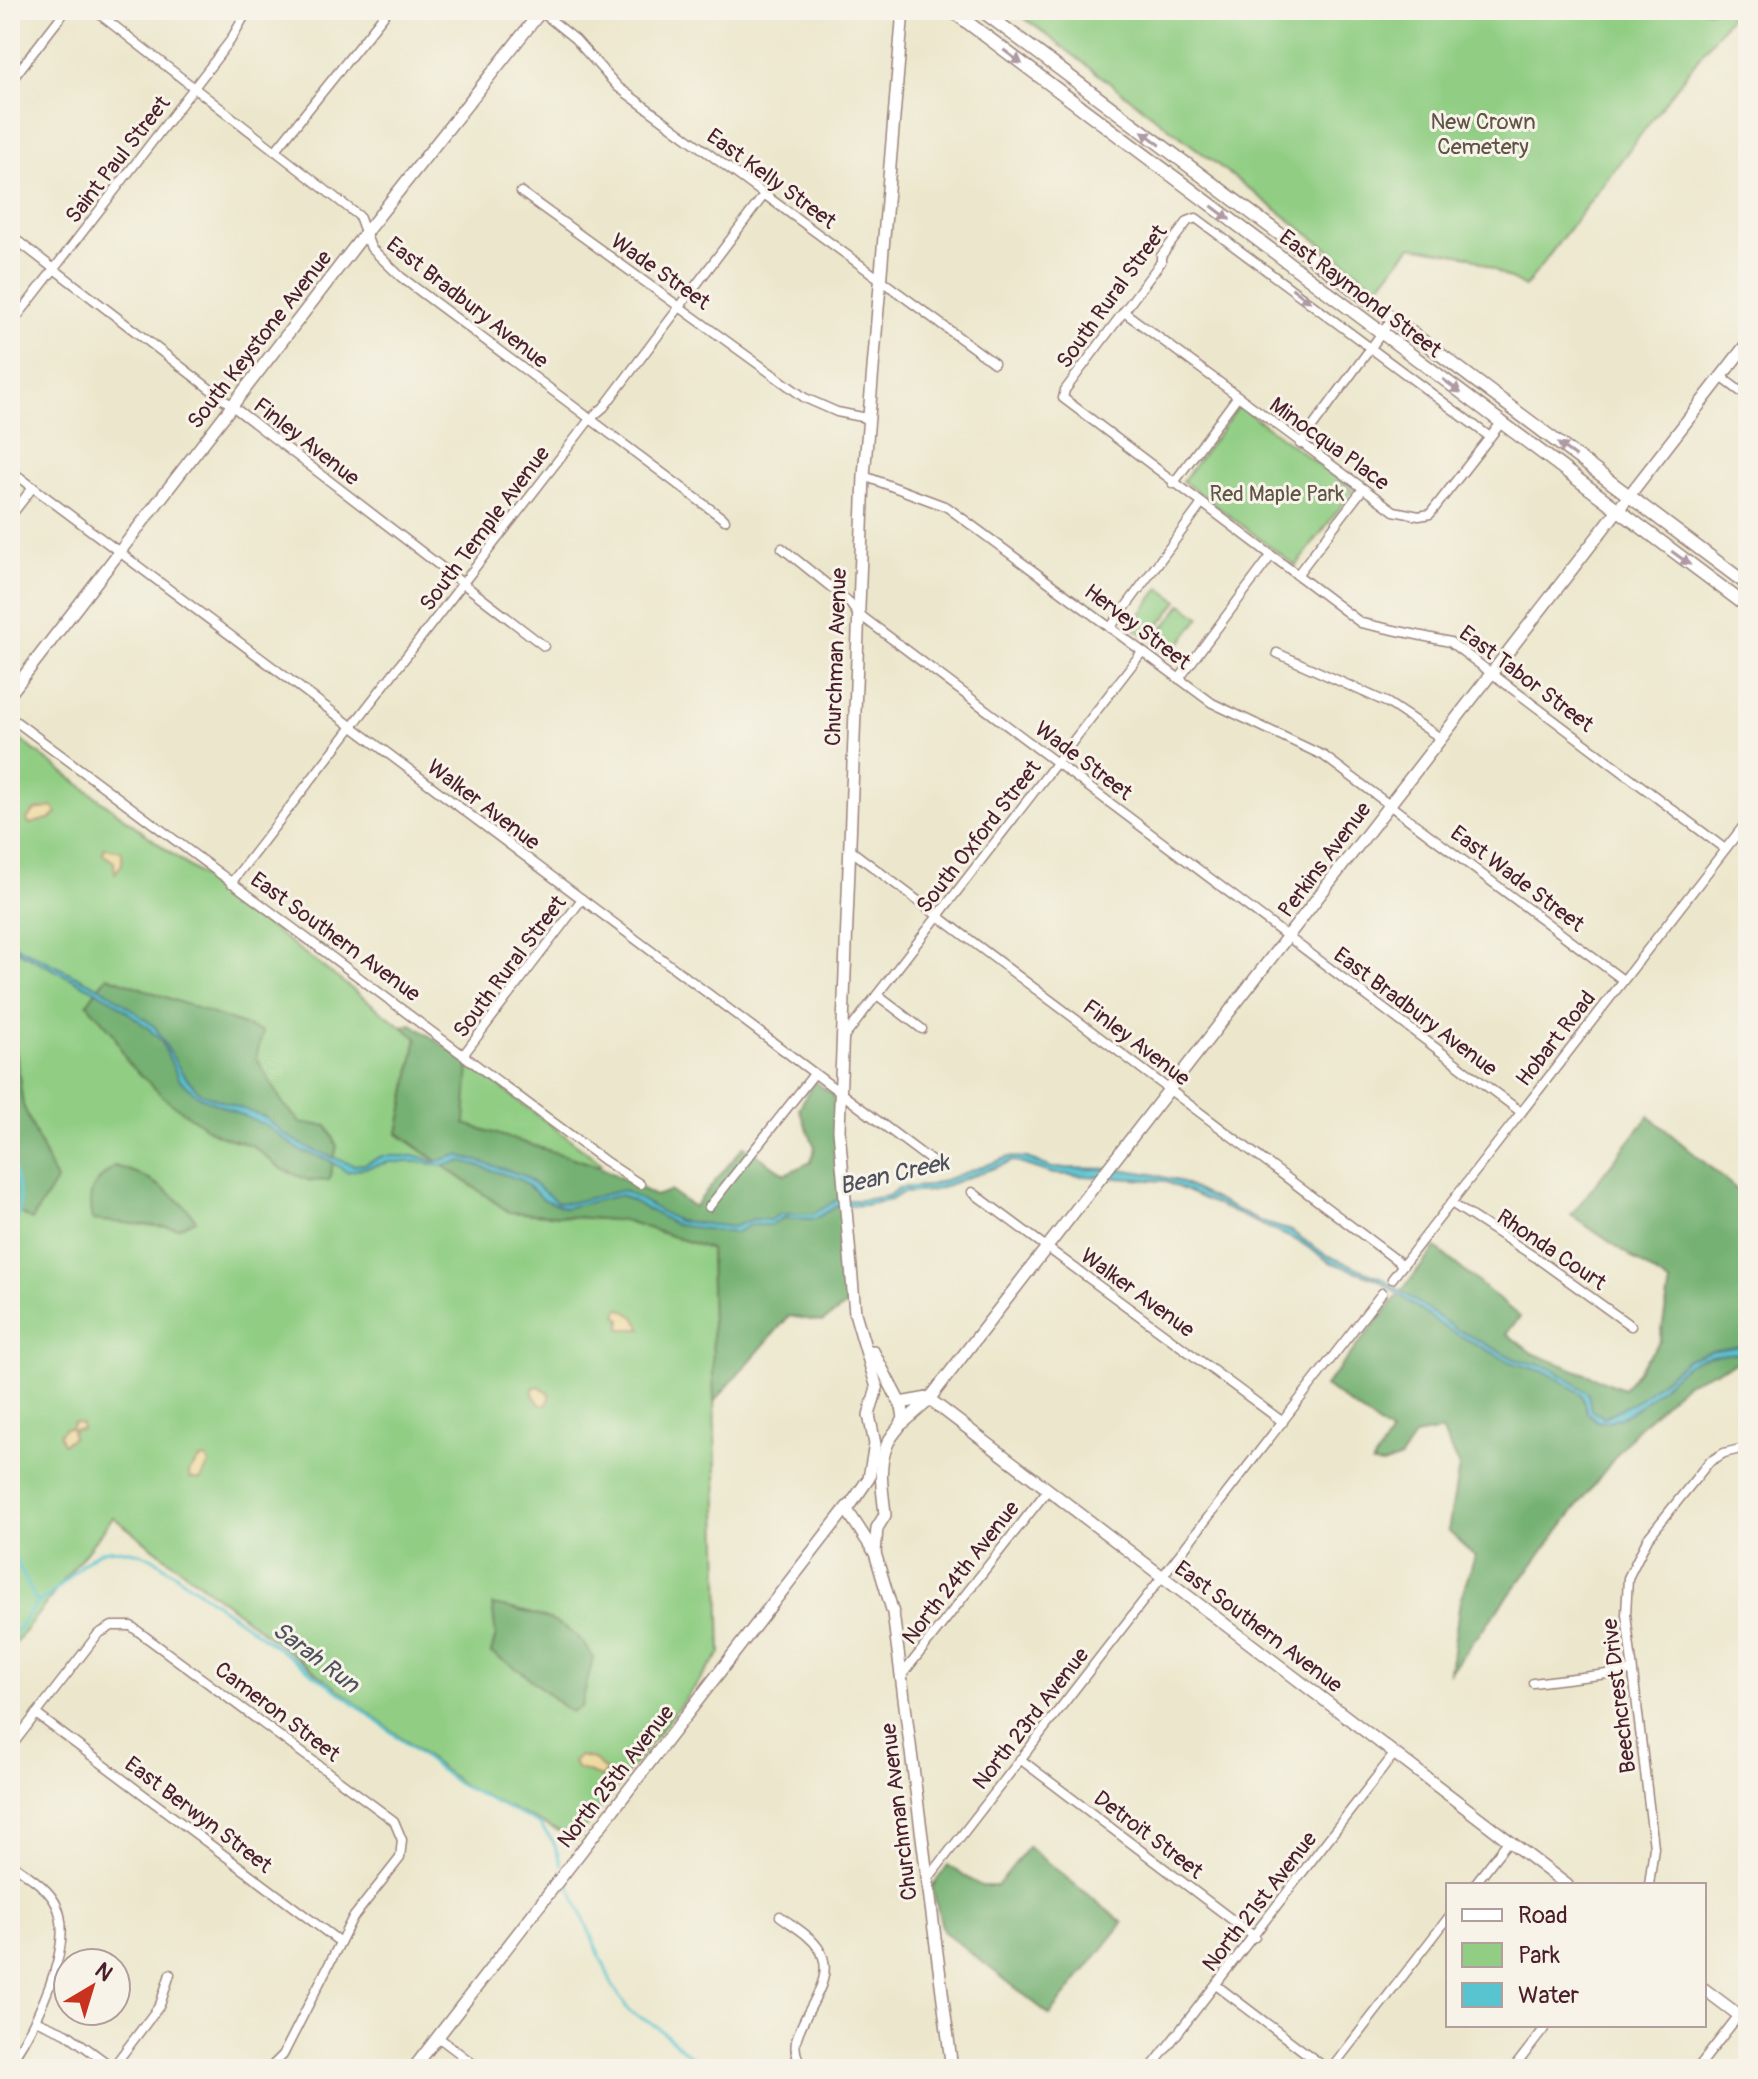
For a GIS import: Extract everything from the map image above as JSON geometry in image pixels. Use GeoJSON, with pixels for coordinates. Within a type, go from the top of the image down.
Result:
{"type":"FeatureCollection","features":[{"type":"Feature","properties":{"kind":"main road","name":"Churchman Avenue"},"geometry":{"type":"LineString","coordinates":[[903,10],[867,418],[856,612],[840,1093],[843,1194],[859,1328],[877,1388],[869,1415],[875,1431],[869,1478],[847,1507],[855,1527],[875,1553],[889,1589],[952,2069]]}},
{"type":"Feature","properties":{"kind":"main road","name":"East Raymond Street"},"geometry":{"type":"LineString","coordinates":[[951,10],[1748,607]]}},
{"type":"Feature","properties":{"kind":"main road","name":"East Raymond Street"},"geometry":{"type":"LineString","coordinates":[[981,10],[1748,585]]}},
{"type":"Feature","properties":{"kind":"main road","name":"South Keystone Avenue"},"geometry":{"type":"LineString","coordinates":[[10,694],[365,233],[541,11]]}},
{"type":"Feature","properties":{"kind":"main road","name":"Perkins Avenue"},"geometry":{"type":"LineString","coordinates":[[903,1423],[928,1398],[1048,1249],[1748,342]]}},
{"type":"Feature","properties":{"kind":"main road","name":"Churchman Avenue"},"geometry":{"type":"LineString","coordinates":[[857,1306],[874,1355],[898,1402],[903,1423],[893,1433],[882,1462],[880,1490],[885,1510],[879,1523],[875,1553]]}},
{"type":"Feature","properties":{"kind":"main road"},"geometry":{"type":"LineString","coordinates":[[874,1405],[884,1398],[898,1402],[928,1398]]}},
{"type":"Feature","properties":{"kind":"main road","name":"East Southern Avenue"},"geometry":{"type":"LineString","coordinates":[[928,1398],[1564,1883]]}},
{"type":"Feature","properties":{"kind":"main road"},"geometry":{"type":"LineString","coordinates":[[875,1431],[893,1433]]}},
{"type":"Feature","properties":{"kind":"main road","name":"North 25th Avenue"},"geometry":{"type":"LineString","coordinates":[[413,2069],[847,1507]]}},
{"type":"Feature","properties":{"kind":"main road"},"geometry":{"type":"LineString","coordinates":[[855,1527],[868,1529],[879,1523]]}},
{"type":"Feature","properties":{"kind":"main road"},"geometry":{"type":"LineString","coordinates":[[1706,1990],[1743,2018]]}},
{"type":"Feature","properties":{"kind":"street"},"geometry":{"type":"LineString","coordinates":[[10,82],[66,10]]}},
{"type":"Feature","properties":{"kind":"street","name":"East Bradbury Avenue"},"geometry":{"type":"LineString","coordinates":[[94,10],[359,216],[373,250],[401,277],[725,520]]}},
{"type":"Feature","properties":{"kind":"street","name":"Saint Paul Street"},"geometry":{"type":"LineString","coordinates":[[10,326],[230,41],[248,10]]}},
{"type":"Feature","properties":{"kind":"street"},"geometry":{"type":"LineString","coordinates":[[275,151],[388,10]]}},
{"type":"Feature","properties":{"kind":"street","name":"East Kelly Street"},"geometry":{"type":"LineString","coordinates":[[541,11],[575,39],[611,81],[994,363]]}},
{"type":"Feature","properties":{"kind":"street","name":"Wade Street"},"geometry":{"type":"LineString","coordinates":[[521,192],[805,398],[837,412],[867,418]]}},
{"type":"Feature","properties":{"kind":"street","name":"South Temple Avenue"},"geometry":{"type":"LineString","coordinates":[[231,883],[590,419],[604,407],[681,309],[764,195]]}},
{"type":"Feature","properties":{"kind":"street","name":"South Rural Street"},"geometry":{"type":"LineString","coordinates":[[1063,398],[1065,390],[1161,262],[1161,256],[1193,217],[1371,348]]}},
{"type":"Feature","properties":{"kind":"street","name":"Finley Avenue"},"geometry":{"type":"LineString","coordinates":[[10,235],[544,646]]}},
{"type":"Feature","properties":{"kind":"street","name":"Minocqua Place"},"geometry":{"type":"LineString","coordinates":[[1124,312],[1394,511],[1425,516],[1436,509],[1501,423]]}},
{"type":"Feature","properties":{"kind":"street"},"geometry":{"type":"LineString","coordinates":[[1300,444],[1392,319]]}},
{"type":"Feature","properties":{"kind":"street"},"geometry":{"type":"LineString","coordinates":[[1371,348],[1490,437]]}},
{"type":"Feature","properties":{"kind":"street"},"geometry":{"type":"LineString","coordinates":[[1721,377],[1748,397]]}},
{"type":"Feature","properties":{"kind":"street"},"geometry":{"type":"LineString","coordinates":[[1173,484],[1237,397]]}},
{"type":"Feature","properties":{"kind":"street","name":"East Tabor Street"},"geometry":{"type":"LineString","coordinates":[[1063,398],[1361,623],[1440,637],[1493,673],[1725,849]]}},
{"type":"Feature","properties":{"kind":"street","name":"Walker Avenue"},"geometry":{"type":"LineString","coordinates":[[10,470],[938,1166]]}},
{"type":"Feature","properties":{"kind":"street","name":"Hervey Street"},"geometry":{"type":"LineString","coordinates":[[864,476],[947,507],[1221,708],[1324,756],[1391,805]]}},
{"type":"Feature","properties":{"kind":"street"},"geometry":{"type":"LineString","coordinates":[[10,517],[33,487]]}},
{"type":"Feature","properties":{"kind":"street"},"geometry":{"type":"LineString","coordinates":[[1297,575],[1362,490]]}},
{"type":"Feature","properties":{"kind":"street"},"geometry":{"type":"LineString","coordinates":[[1110,628],[1201,505]]}},
{"type":"Feature","properties":{"kind":"street"},"geometry":{"type":"LineString","coordinates":[[782,548],[848,601],[856,612]]}},
{"type":"Feature","properties":{"kind":"street"},"geometry":{"type":"LineString","coordinates":[[1179,679],[1271,556]]}},
{"type":"Feature","properties":{"kind":"street","name":"Wade Street"},"geometry":{"type":"LineString","coordinates":[[856,612],[1289,938]]}},
{"type":"Feature","properties":{"kind":"street","name":"South Oxford Street"},"geometry":{"type":"LineString","coordinates":[[841,1041],[1142,652]]}},
{"type":"Feature","properties":{"kind":"street"},"geometry":{"type":"LineString","coordinates":[[1277,653],[1388,703],[1442,739]]}},
{"type":"Feature","properties":{"kind":"street","name":"East Southern Avenue"},"geometry":{"type":"LineString","coordinates":[[10,717],[640,1184]]}},
{"type":"Feature","properties":{"kind":"street","name":"East Wade Street"},"geometry":{"type":"LineString","coordinates":[[1391,805],[1623,980]]}},
{"type":"Feature","properties":{"kind":"street","name":"Hobart Road"},"geometry":{"type":"LineString","coordinates":[[1392,1279],[1748,820]]}},
{"type":"Feature","properties":{"kind":"street","name":"Finley Avenue"},"geometry":{"type":"LineString","coordinates":[[848,849],[1403,1265]]}},
{"type":"Feature","properties":{"kind":"street","name":"South Rural Street"},"geometry":{"type":"LineString","coordinates":[[464,1054],[582,899]]}},
{"type":"Feature","properties":{"kind":"street","name":"East Bradbury Avenue"},"geometry":{"type":"LineString","coordinates":[[1289,938],[1521,1112]]}},
{"type":"Feature","properties":{"kind":"street"},"geometry":{"type":"LineString","coordinates":[[877,995],[922,1029]]}},
{"type":"Feature","properties":{"kind":"street"},"geometry":{"type":"LineString","coordinates":[[709,1207],[814,1074]]}},
{"type":"Feature","properties":{"kind":"street","name":"Walker Avenue"},"geometry":{"type":"LineString","coordinates":[[972,1192],[1283,1422]]}},
{"type":"Feature","properties":{"kind":"street","name":"Rhonda Court"},"geometry":{"type":"LineString","coordinates":[[1451,1203],[1538,1259],[1631,1326]]}},
{"type":"Feature","properties":{"kind":"street"},"geometry":{"type":"LineString","coordinates":[[1162,1578],[1382,1293]]}},
{"type":"Feature","properties":{"kind":"street","name":"Beechcrest Drive"},"geometry":{"type":"LineString","coordinates":[[1649,1883],[1654,1847],[1625,1605],[1634,1561],[1703,1468],[1716,1457],[1748,1447]]}},
{"type":"Feature","properties":{"kind":"street","name":"North 24th Avenue"},"geometry":{"type":"LineString","coordinates":[[902,1675],[1047,1491]]}},
{"type":"Feature","properties":{"kind":"street","name":"North 23rd Avenue"},"geometry":{"type":"LineString","coordinates":[[926,1881],[1162,1578]]}},
{"type":"Feature","properties":{"kind":"street","name":"Cameron Street"},"geometry":{"type":"LineString","coordinates":[[36,1714],[98,1634],[119,1625],[141,1631],[394,1821],[402,1840],[398,1860],[352,1919],[340,1942]]}},
{"type":"Feature","properties":{"kind":"street"},"geometry":{"type":"LineString","coordinates":[[1533,1683],[1632,1671]]}},
{"type":"Feature","properties":{"kind":"street"},"geometry":{"type":"LineString","coordinates":[[10,1748],[36,1714]]}},
{"type":"Feature","properties":{"kind":"street","name":"East Berwyn Street"},"geometry":{"type":"LineString","coordinates":[[36,1714],[340,1942]]}},
{"type":"Feature","properties":{"kind":"street","name":"North 21st Avenue"},"geometry":{"type":"LineString","coordinates":[[1150,2069],[1395,1753]]}},
{"type":"Feature","properties":{"kind":"street","name":"Detroit Street"},"geometry":{"type":"LineString","coordinates":[[1020,1759],[1255,1937]]}},
{"type":"Feature","properties":{"kind":"street"},"geometry":{"type":"LineString","coordinates":[[1476,1883],[1509,1840]]}},
{"type":"Feature","properties":{"kind":"street"},"geometry":{"type":"LineString","coordinates":[[10,1862],[48,1892],[61,1921],[56,1961],[35,2020],[10,2063]]}},
{"type":"Feature","properties":{"kind":"street"},"geometry":{"type":"LineString","coordinates":[[780,1916],[811,1940],[825,1963],[822,1982],[795,2042],[797,2058],[807,2069]]}},
{"type":"Feature","properties":{"kind":"street"},"geometry":{"type":"LineString","coordinates":[[1216,1985],[1329,2069],[1446,1921]]}},
{"type":"Feature","properties":{"kind":"street"},"geometry":{"type":"LineString","coordinates":[[269,2069],[283,2055],[340,1942]]}},
{"type":"Feature","properties":{"kind":"street"},"geometry":{"type":"LineString","coordinates":[[35,2020],[66,2033],[114,2068],[160,2005],[170,1974]]}},
{"type":"Feature","properties":{"kind":"street"},"geometry":{"type":"LineString","coordinates":[[1697,2069],[1743,2018]]}},
{"type":"Feature","properties":{"kind":"street"},"geometry":{"type":"LineString","coordinates":[[1513,2069],[1545,2027]]}},
{"type":"Feature","properties":{"kind":"street"},"geometry":{"type":"LineString","coordinates":[[438,2037],[480,2069]]}},
{"type":"Feature","properties":{"kind":"green space","name":"New Crown Cemetery"},"geometry":{"type":"Polygon","coordinates":[[[1014,10],[1735,10],[1525,287],[1469,256],[1411,246],[1378,287],[1014,10]]]}},
{"type":"Feature","properties":{"kind":"green space","name":"Red Maple Park"},"geometry":{"type":"Polygon","coordinates":[[[1239,406],[1353,490],[1296,566],[1183,481],[1239,406]]]}},
{"type":"Feature","properties":{"kind":"green space"},"geometry":{"type":"Polygon","coordinates":[[[1160,588],[1178,601],[1149,639],[1132,626],[1160,588]]]}},
{"type":"Feature","properties":{"kind":"green space"},"geometry":{"type":"Polygon","coordinates":[[[1182,604],[1200,617],[1171,655],[1153,642],[1182,604]]]}},
{"type":"Feature","properties":{"kind":"green space"},"geometry":{"type":"Polygon","coordinates":[[[10,732],[417,1038],[398,1134],[509,1212],[627,1221],[710,1249],[721,1653],[576,1839],[467,1788],[113,1517],[10,1650],[10,732]]]}},
{"type":"Feature","properties":{"kind":"green space"},"geometry":{"type":"Polygon","coordinates":[[[107,976],[263,1032],[256,1057],[284,1105],[301,1123],[327,1126],[337,1146],[329,1180],[311,1181],[281,1169],[253,1146],[216,1134],[169,1102],[128,1063],[113,1033],[87,1004],[107,976]]]}},
{"type":"Feature","properties":{"kind":"green space"},"geometry":{"type":"Polygon","coordinates":[[[10,1007],[23,1105],[56,1181],[32,1220],[10,1207],[10,1007]]]}},
{"type":"Feature","properties":{"kind":"green space"},"geometry":{"type":"Polygon","coordinates":[[[412,1024],[469,1063],[465,1124],[598,1166],[655,1196],[670,1191],[694,1207],[744,1146],[785,1174],[811,1162],[815,1147],[799,1109],[814,1081],[833,1095],[847,1305],[822,1322],[789,1316],[714,1402],[710,1249],[627,1221],[509,1212],[398,1133],[417,1038],[402,1026],[412,1024]]]}},
{"type":"Feature","properties":{"kind":"green space"},"geometry":{"type":"Polygon","coordinates":[[[469,1063],[601,1163],[598,1166],[464,1124],[469,1063]]]}},
{"type":"Feature","properties":{"kind":"green space"},"geometry":{"type":"Polygon","coordinates":[[[1649,1116],[1748,1199],[1748,1366],[1735,1363],[1686,1383],[1636,1430],[1450,1672],[1460,1600],[1475,1556],[1448,1531],[1459,1467],[1442,1431],[1414,1436],[1401,1458],[1383,1465],[1372,1464],[1391,1434],[1325,1386],[1436,1248],[1520,1317],[1506,1333],[1532,1353],[1624,1389],[1660,1341],[1670,1284],[1571,1215],[1649,1116]]]}},
{"type":"Feature","properties":{"kind":"green space"},"geometry":{"type":"Polygon","coordinates":[[[114,1166],[137,1173],[160,1186],[196,1220],[178,1228],[92,1220],[90,1202],[93,1189],[114,1166]]]}},
{"type":"Feature","properties":{"kind":"green space"},"geometry":{"type":"Polygon","coordinates":[[[492,1605],[550,1620],[563,1626],[585,1645],[593,1658],[581,1707],[570,1712],[522,1672],[491,1653],[496,1635],[492,1605]]]}},
{"type":"Feature","properties":{"kind":"green space"},"geometry":{"type":"Polygon","coordinates":[[[1028,1847],[1123,1923],[1050,2015],[943,1931],[932,1887],[948,1865],[981,1886],[997,1886],[1028,1847]]]}},
{"type":"Feature","properties":{"kind":"sand"},"geometry":{"type":"Polygon","coordinates":[[[53,807],[57,813],[52,818],[30,824],[26,820],[35,810],[53,807]]]}},
{"type":"Feature","properties":{"kind":"sand"},"geometry":{"type":"Polygon","coordinates":[[[104,848],[122,851],[122,864],[115,873],[114,862],[103,854],[104,848]]]}},
{"type":"Feature","properties":{"kind":"sand"},"geometry":{"type":"Polygon","coordinates":[[[620,1308],[635,1317],[642,1329],[620,1329],[621,1319],[617,1315],[620,1308]]]}},
{"type":"Feature","properties":{"kind":"sand"},"geometry":{"type":"Polygon","coordinates":[[[539,1386],[550,1394],[547,1405],[540,1405],[533,1394],[533,1388],[539,1386]]]}},
{"type":"Feature","properties":{"kind":"sand"},"geometry":{"type":"Polygon","coordinates":[[[74,1422],[81,1424],[82,1429],[72,1430],[73,1437],[63,1444],[59,1434],[65,1428],[71,1428],[74,1422]]]}},
{"type":"Feature","properties":{"kind":"sand"},"geometry":{"type":"Polygon","coordinates":[[[206,1458],[209,1464],[201,1480],[190,1478],[189,1472],[199,1459],[206,1458]]]}},
{"type":"Feature","properties":{"kind":"sand"},"geometry":{"type":"Polygon","coordinates":[[[579,1756],[593,1759],[607,1772],[601,1777],[576,1768],[573,1761],[579,1756]]]}},
{"type":"Feature","properties":{"kind":"water","name":"Bean Creek"},"geometry":{"type":"Polygon","coordinates":[[[10,943],[110,993],[155,1027],[182,1073],[200,1093],[265,1117],[284,1134],[308,1148],[353,1165],[365,1164],[382,1156],[418,1156],[435,1162],[458,1155],[523,1175],[557,1202],[569,1203],[623,1190],[678,1221],[733,1227],[753,1219],[770,1220],[780,1214],[813,1214],[837,1200],[888,1196],[898,1188],[928,1186],[1009,1157],[1027,1158],[1052,1168],[1119,1169],[1178,1181],[1259,1221],[1291,1231],[1326,1255],[1382,1278],[1456,1329],[1515,1359],[1552,1368],[1588,1393],[1591,1410],[1604,1417],[1637,1401],[1688,1359],[1710,1351],[1741,1346],[1748,1346],[1748,1353],[1716,1355],[1693,1362],[1624,1416],[1598,1422],[1587,1412],[1581,1394],[1551,1374],[1510,1362],[1445,1328],[1377,1279],[1330,1262],[1300,1242],[1164,1181],[1053,1174],[1013,1161],[931,1191],[902,1193],[891,1200],[865,1205],[837,1206],[815,1219],[783,1218],[771,1225],[750,1225],[735,1233],[676,1225],[621,1195],[565,1208],[543,1199],[521,1180],[463,1161],[441,1166],[421,1162],[390,1162],[347,1172],[327,1159],[301,1151],[265,1125],[198,1096],[179,1079],[161,1041],[148,1028],[111,999],[10,947],[10,943]]]}},
{"type":"Feature","properties":{"kind":"waterway"},"geometry":{"type":"LineString","coordinates":[[10,1156],[19,1198],[18,1218],[10,1240]]}},
{"type":"Feature","properties":{"kind":"waterway"},"geometry":{"type":"LineString","coordinates":[[10,1548],[37,1603],[10,1640]]}},
{"type":"Feature","properties":{"kind":"waterway","name":"Sarah Run"},"geometry":{"type":"LineString","coordinates":[[37,1603],[98,1553],[112,1549],[153,1558],[350,1700],[458,1784],[539,1824],[553,1841],[561,1864]]}},
{"type":"Feature","properties":{"kind":"waterway"},"geometry":{"type":"LineString","coordinates":[[568,1882],[613,1986],[629,2011],[657,2027],[706,2069]]}}]}
